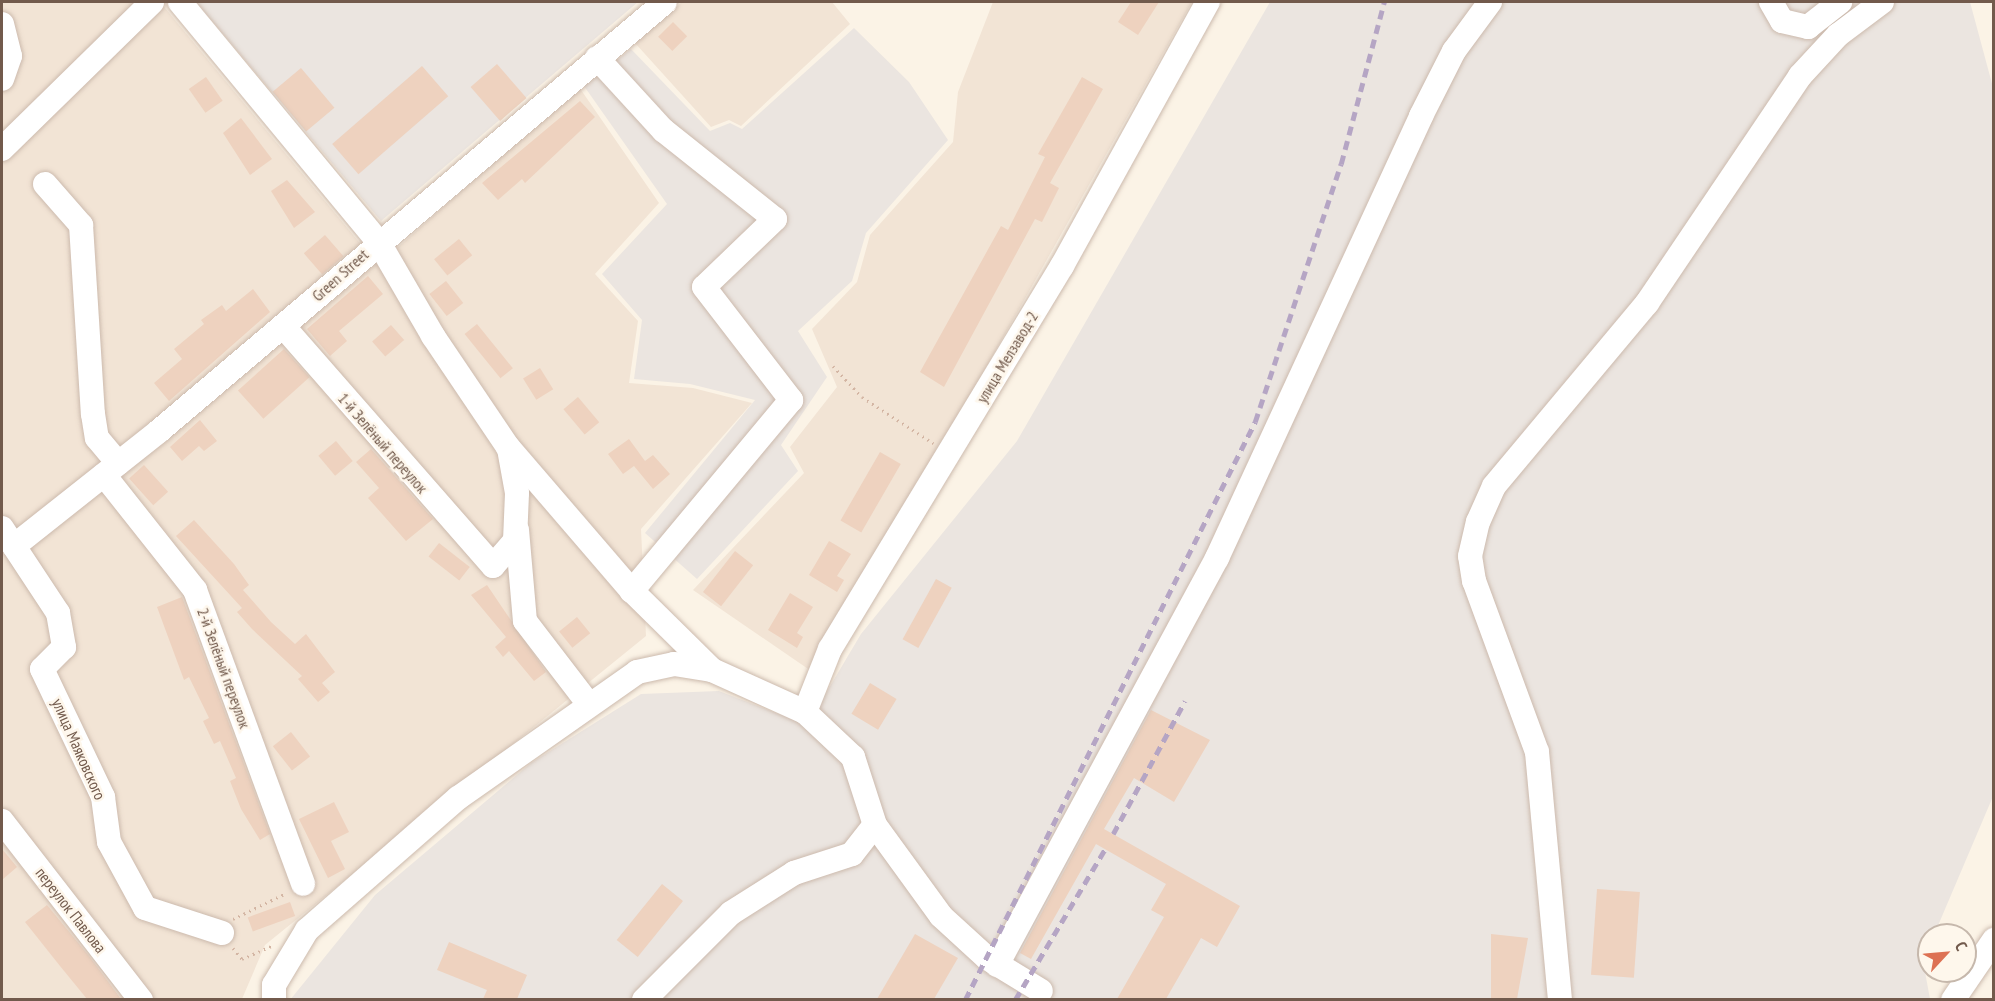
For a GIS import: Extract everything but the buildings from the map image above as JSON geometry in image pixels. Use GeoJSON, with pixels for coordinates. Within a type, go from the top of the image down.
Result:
{"type":"FeatureCollection","features":[{"type":"Feature","properties":{"kind":"street"},"geometry":{"type":"LineString","coordinates":[[2,149],[152,2]]}},
{"type":"Feature","properties":{"kind":"street"},"geometry":{"type":"LineString","coordinates":[[180,2],[378,241],[434,336],[508,447],[632,591],[712,670]]}},
{"type":"Feature","properties":{"kind":"street","name":"Green Street"},"geometry":{"type":"LineString","coordinates":[[8,537],[111,469],[283,326],[378,241],[665,2]]}},
{"type":"Feature","properties":{"kind":"street","name":"улица Мелзавод-2"},"geometry":{"type":"LineString","coordinates":[[805,712],[830,649],[1062,266],[1208,2]]}},
{"type":"Feature","properties":{"kind":"street"},"geometry":{"type":"LineString","coordinates":[[997,965],[1217,558],[1421,117],[1454,51],[1490,2]]}},
{"type":"Feature","properties":{"kind":"street"},"geometry":{"type":"LineString","coordinates":[[1771,2],[1782,21],[1808,27],[1840,2]]}},
{"type":"Feature","properties":{"kind":"street"},"geometry":{"type":"LineString","coordinates":[[1560,999],[1536,752],[1474,581],[1470,556],[1478,522],[1494,486],[1647,303],[1800,76],[1838,35],[1882,2]]}},
{"type":"Feature","properties":{"kind":"street"},"geometry":{"type":"LineString","coordinates":[[2,24],[10,56],[2,79]]}},
{"type":"Feature","properties":{"kind":"street"},"geometry":{"type":"LineString","coordinates":[[597,58],[663,130],[775,219],[704,287],[791,400],[632,591]]}},
{"type":"Feature","properties":{"kind":"street","name":"2-й Зелёный переулок"},"geometry":{"type":"LineString","coordinates":[[45,184],[81,225],[93,414],[97,438],[111,469],[195,590],[303,884]]}},
{"type":"Feature","properties":{"kind":"street","name":"1-й Зелёный переулок"},"geometry":{"type":"LineString","coordinates":[[283,326],[483,559],[493,567],[502,562],[517,528]]}},
{"type":"Feature","properties":{"kind":"street"},"geometry":{"type":"LineString","coordinates":[[508,447],[525,621],[588,703]]}},
{"type":"Feature","properties":{"kind":"street","name":"улица Маяковского"},"geometry":{"type":"LineString","coordinates":[[8,537],[58,613],[64,647],[42,669],[103,797],[109,842],[145,908],[222,933]]}},
{"type":"Feature","properties":{"kind":"street"},"geometry":{"type":"LineString","coordinates":[[274,999],[274,985],[307,930],[458,798],[588,703],[637,672],[674,664],[712,670],[805,712],[853,757],[875,825],[941,916],[997,965],[1041,992]]}},
{"type":"Feature","properties":{"kind":"street","name":"переулок Павлова"},"geometry":{"type":"LineString","coordinates":[[2,821],[141,999]]}},
{"type":"Feature","properties":{"kind":"street"},"geometry":{"type":"LineString","coordinates":[[644,999],[732,913],[794,873],[852,854],[875,825]]}},
{"type":"Feature","properties":{"kind":"street"},"geometry":{"type":"LineString","coordinates":[[1953,999],[1994,940]]}},
{"type":"Feature","properties":{"kind":"path"},"geometry":{"type":"LineString","coordinates":[[832,366],[862,397],[948,455]]}},
{"type":"Feature","properties":{"kind":"path"},"geometry":{"type":"LineString","coordinates":[[303,884],[255,905],[222,933],[242,959],[307,930]]}},
{"type":"Feature","properties":{"kind":"shaded area"},"geometry":{"type":"Polygon","coordinates":[[[2,2],[160,2],[378,265],[579,87],[659,203],[595,274],[638,321],[629,383],[693,388],[752,403],[641,529],[646,636],[265,945],[242,999],[2,1000],[2,2]]]}},
{"type":"Feature","properties":{"kind":"shaded area"},"geometry":{"type":"Polygon","coordinates":[[[196,2],[638,2],[381,221],[196,2]]]}},
{"type":"Feature","properties":{"kind":"shaded area"},"geometry":{"type":"Polygon","coordinates":[[[682,2],[832,2],[850,24],[741,126],[729,120],[711,127],[635,43],[682,2]]]}},
{"type":"Feature","properties":{"kind":"shaded area"},"geometry":{"type":"Polygon","coordinates":[[[993,2],[1192,2],[814,673],[693,590],[804,473],[790,447],[837,387],[812,329],[857,282],[870,235],[953,142],[958,92],[993,2]]]}},
{"type":"Feature","properties":{"kind":"shaded area"},"geometry":{"type":"Polygon","coordinates":[[[1270,2],[1970,2],[1994,91],[1994,794],[1939,923],[1917,923],[1917,983],[1927,983],[1930,999],[290,1000],[375,895],[531,763],[641,694],[719,691],[807,725],[861,634],[1017,441],[1270,2]]]}},
{"type":"Feature","properties":{"kind":"shaded area"},"geometry":{"type":"Polygon","coordinates":[[[854,28],[909,82],[948,140],[866,233],[852,281],[798,331],[827,377],[781,445],[798,471],[697,579],[645,533],[755,400],[690,384],[634,379],[642,320],[602,274],[667,204],[584,86],[631,49],[710,131],[730,123],[742,129],[854,28]]]}},
{"type":"Feature","properties":{"kind":"railway"},"geometry":{"type":"LineString","coordinates":[[965,1000],[1255,422],[1341,164],[1384,2]]}},
{"type":"Feature","properties":{"kind":"railway"},"geometry":{"type":"LineString","coordinates":[[1113,834],[1185,701]]}},
{"type":"Feature","properties":{"kind":"railway"},"geometry":{"type":"LineString","coordinates":[[1015,1000],[1105,849]]}}]}
